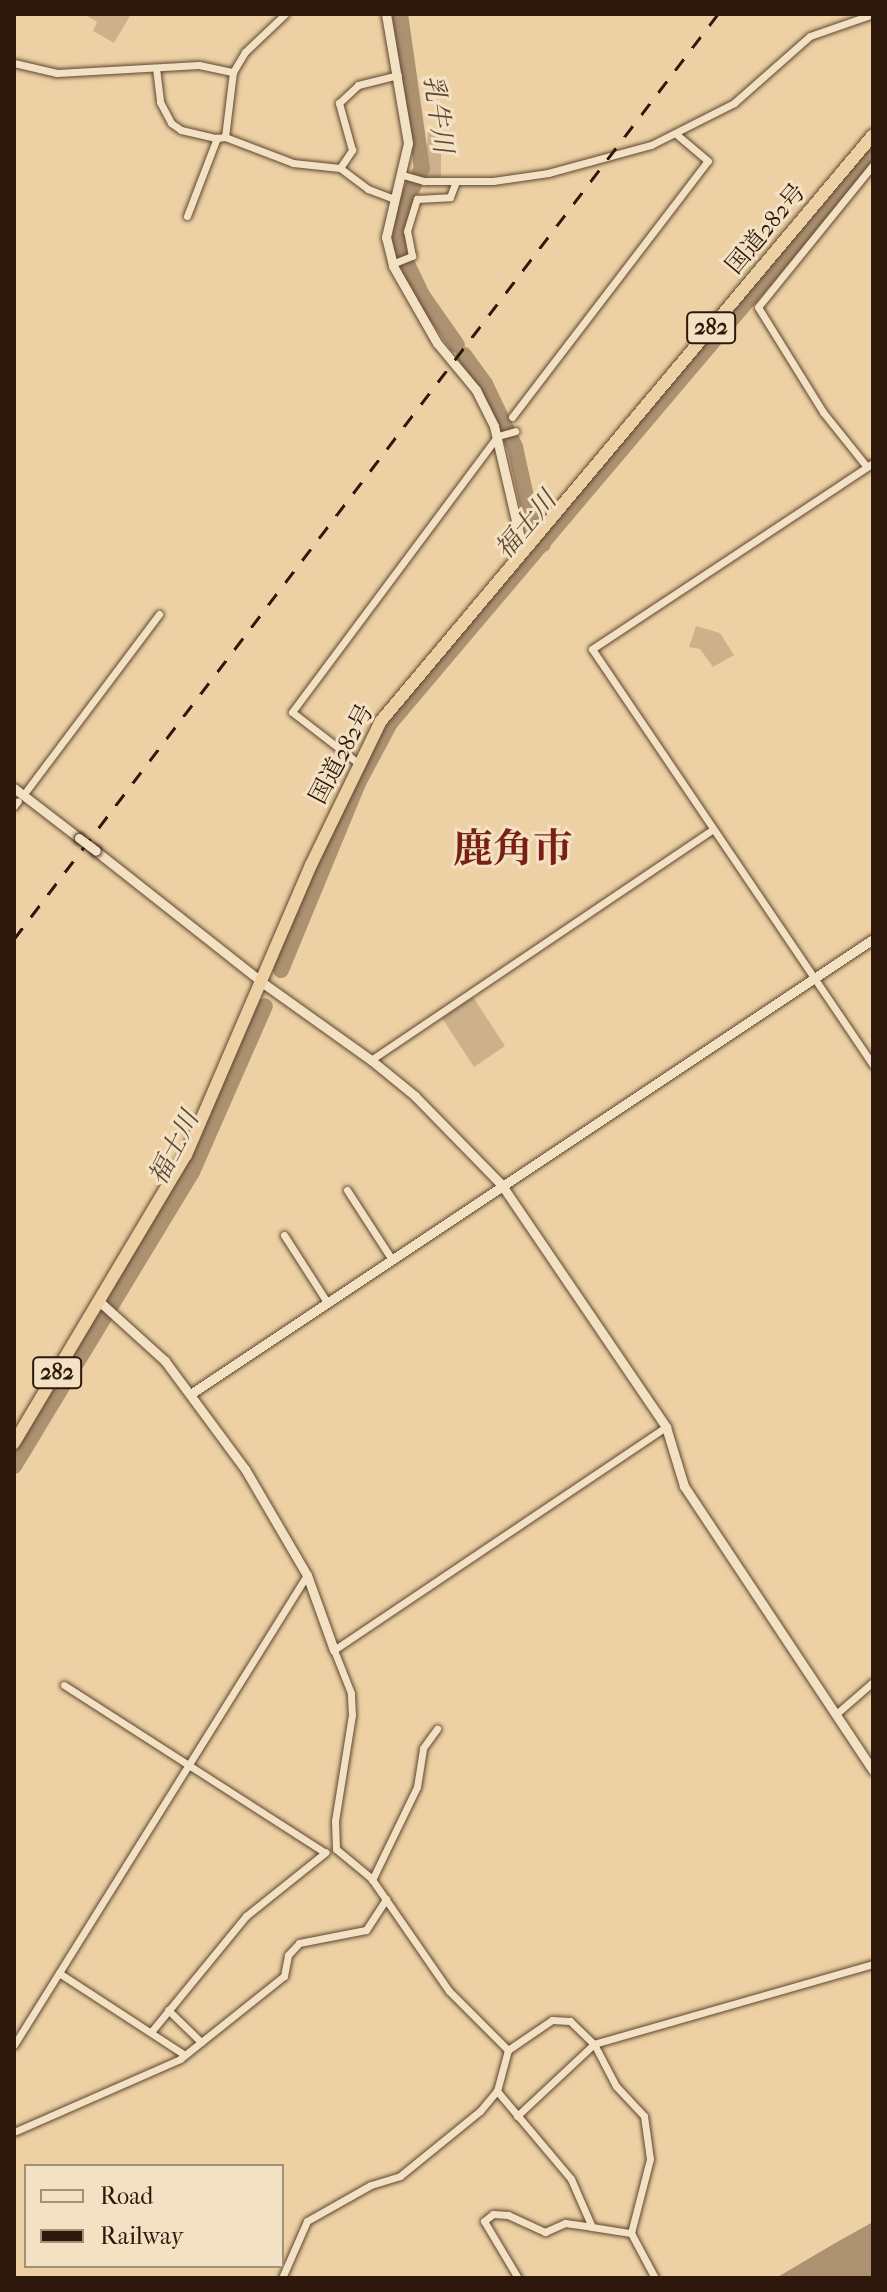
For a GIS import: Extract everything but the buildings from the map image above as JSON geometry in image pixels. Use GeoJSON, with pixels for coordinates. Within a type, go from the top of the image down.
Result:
{"type":"FeatureCollection","features":[{"type":"Feature","properties":{"kind":"highway","name":"国道282号"},"geometry":{"type":"LineString","coordinates":[[14,1443],[186,1155],[358,763],[398,697],[873,135]]}},
{"type":"Feature","properties":{"kind":"street"},"geometry":{"type":"LineString","coordinates":[[187,216],[221,137],[233,72],[245,52],[285,14]]}},
{"type":"Feature","properties":{"kind":"street"},"geometry":{"type":"LineString","coordinates":[[386,14],[408,143],[403,175],[386,237],[393,264],[437,343],[476,390],[500,436],[526,548]]}},
{"type":"Feature","properties":{"kind":"street"},"geometry":{"type":"LineString","coordinates":[[403,175],[424,181],[456,181],[548,173],[676,134],[734,103],[810,36],[873,14]]}},
{"type":"Feature","properties":{"kind":"street"},"geometry":{"type":"LineString","coordinates":[[14,63],[57,73],[199,65],[233,72]]}},
{"type":"Feature","properties":{"kind":"street"},"geometry":{"type":"LineString","coordinates":[[156,68],[160,102],[171,123],[181,130],[221,137],[293,163],[340,168],[368,189],[394,199]]}},
{"type":"Feature","properties":{"kind":"street"},"geometry":{"type":"LineString","coordinates":[[340,168],[352,150],[339,103],[358,85],[398,75]]}},
{"type":"Feature","properties":{"kind":"street"},"geometry":{"type":"LineString","coordinates":[[512,417],[708,161],[676,134]]}},
{"type":"Feature","properties":{"kind":"street"},"geometry":{"type":"LineString","coordinates":[[873,165],[758,307],[823,412],[870,465],[592,649],[873,1065]]}},
{"type":"Feature","properties":{"kind":"street"},"geometry":{"type":"LineString","coordinates":[[393,264],[412,256],[407,231],[417,199],[450,197],[456,181]]}},
{"type":"Feature","properties":{"kind":"street"},"geometry":{"type":"LineString","coordinates":[[815,206],[830,217]]}},
{"type":"Feature","properties":{"kind":"street"},"geometry":{"type":"LineString","coordinates":[[358,763],[292,712],[500,436],[515,431]]}},
{"type":"Feature","properties":{"kind":"street"},"geometry":{"type":"LineString","coordinates":[[27,790],[159,614]]}},
{"type":"Feature","properties":{"kind":"street"},"geometry":{"type":"LineString","coordinates":[[14,788],[263,983],[371,1060],[415,1096],[501,1184],[666,1427],[684,1486],[873,1770]]}},
{"type":"Feature","properties":{"kind":"street"},"geometry":{"type":"LineString","coordinates":[[371,1060],[712,830]]}},
{"type":"Feature","properties":{"kind":"street"},"geometry":{"type":"LineString","coordinates":[[192,1393],[501,1184],[873,939]]}},
{"type":"Feature","properties":{"kind":"street"},"geometry":{"type":"LineString","coordinates":[[347,1190],[391,1258]]}},
{"type":"Feature","properties":{"kind":"street"},"geometry":{"type":"LineString","coordinates":[[284,1235],[327,1302]]}},
{"type":"Feature","properties":{"kind":"street"},"geometry":{"type":"LineString","coordinates":[[100,1302],[192,1393],[245,1469],[307,1575],[351,1693],[352,1715],[335,1821],[336,1849],[372,1880],[449,1991],[508,2050]]}},
{"type":"Feature","properties":{"kind":"street"},"geometry":{"type":"LineString","coordinates":[[334,1650],[666,1427]]}},
{"type":"Feature","properties":{"kind":"street"},"geometry":{"type":"LineString","coordinates":[[14,2045],[307,1575]]}},
{"type":"Feature","properties":{"kind":"street"},"geometry":{"type":"LineString","coordinates":[[836,1714],[873,1682]]}},
{"type":"Feature","properties":{"kind":"street"},"geometry":{"type":"LineString","coordinates":[[64,1685],[324,1852]]}},
{"type":"Feature","properties":{"kind":"street"},"geometry":{"type":"LineString","coordinates":[[372,1880],[417,1787],[423,1748],[437,1729]]}},
{"type":"Feature","properties":{"kind":"street"},"geometry":{"type":"LineString","coordinates":[[151,2032],[246,1916],[324,1852],[336,1849]]}},
{"type":"Feature","properties":{"kind":"street"},"geometry":{"type":"LineString","coordinates":[[14,2132],[185,2055],[284,1976],[288,1955],[299,1943],[366,1930],[386,1899]]}},
{"type":"Feature","properties":{"kind":"street"},"geometry":{"type":"LineString","coordinates":[[517,2116],[594,2044],[873,1964]]}},
{"type":"Feature","properties":{"kind":"street"},"geometry":{"type":"LineString","coordinates":[[59,1973],[185,2055]]}},
{"type":"Feature","properties":{"kind":"street"},"geometry":{"type":"LineString","coordinates":[[168,2010],[201,2042]]}},
{"type":"Feature","properties":{"kind":"street"},"geometry":{"type":"LineString","coordinates":[[282,2278],[307,2221],[371,2185],[400,2176],[497,2091],[508,2050],[561,2017],[594,2044],[616,2086],[644,2116],[651,2143],[631,2233],[655,2278]]}},
{"type":"Feature","properties":{"kind":"street"},"geometry":{"type":"LineString","coordinates":[[497,2091],[571,2179],[592,2227]]}},
{"type":"Feature","properties":{"kind":"street"},"geometry":{"type":"LineString","coordinates":[[518,2278],[484,2221],[493,2214],[508,2215],[545,2232],[565,2223],[631,2233]]}},
{"type":"Feature","properties":{"kind":"shaded area"},"geometry":{"type":"Polygon","coordinates":[[[84,14],[131,14],[114,43],[93,31],[97,22],[84,14]]]}},
{"type":"Feature","properties":{"kind":"shaded area"},"geometry":{"type":"Polygon","coordinates":[[[441,128],[441,179],[425,178],[428,131],[441,128]]]}},
{"type":"Feature","properties":{"kind":"shaded area"},"geometry":{"type":"Polygon","coordinates":[[[696,626],[720,633],[734,655],[713,667],[700,649],[689,647],[696,626]]]}},
{"type":"Feature","properties":{"kind":"shaded area"},"geometry":{"type":"Polygon","coordinates":[[[473,997],[505,1046],[474,1067],[442,1018],[473,997]]]}},
{"type":"Feature","properties":{"kind":"shaded area"},"geometry":{"type":"Polygon","coordinates":[[[873,2222],[873,2278],[776,2278],[837,2242],[873,2222]]]}},
{"type":"Feature","properties":{"kind":"waterway","name":"乳牛川"},"geometry":{"type":"LineString","coordinates":[[400,14],[422,168],[402,210],[399,247],[422,295],[457,345]]}},
{"type":"Feature","properties":{"kind":"waterway","name":"福士川"},"geometry":{"type":"LineString","coordinates":[[281,970],[358,783],[390,723],[873,152]]}},
{"type":"Feature","properties":{"kind":"waterway","name":"乳牛川"},"geometry":{"type":"LineString","coordinates":[[464,355],[485,384],[515,447],[529,510],[543,544]]}},
{"type":"Feature","properties":{"kind":"waterway","name":"福士川"},"geometry":{"type":"LineString","coordinates":[[112,1304],[192,1172],[265,1006]]}},
{"type":"Feature","properties":{"kind":"waterway","name":"福士川"},"geometry":{"type":"LineString","coordinates":[[14,1466],[105,1316]]}},
{"type":"Feature","properties":{"kind":"railway"},"geometry":{"type":"LineString","coordinates":[[14,939],[718,14]]}},
{"type":"Feature","properties":{"kind":"district","name":"鹿角市"},"geometry":{"type":"Point","coordinates":[513,849]}}]}
